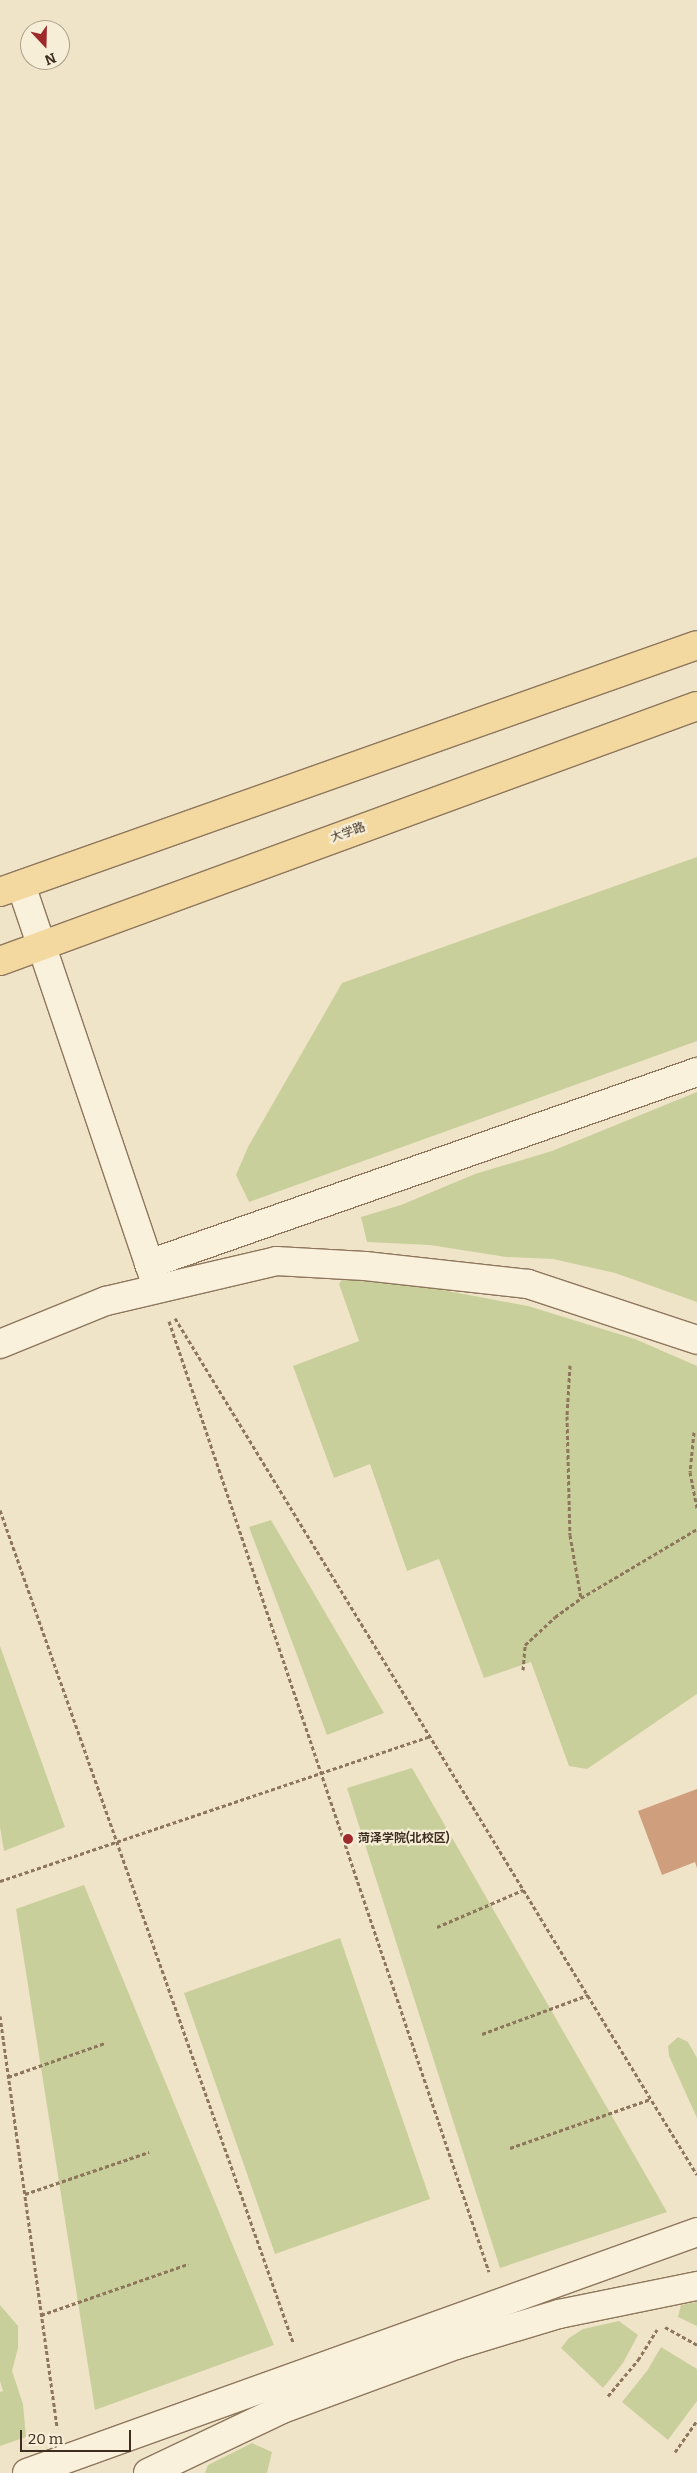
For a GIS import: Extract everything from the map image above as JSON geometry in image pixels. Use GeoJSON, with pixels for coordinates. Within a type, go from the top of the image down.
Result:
{"type":"FeatureCollection","features":[{"type":"Feature","properties":{"kind":"main road"},"geometry":{"type":"LineString","coordinates":[[11,888],[697,645]]}},
{"type":"Feature","properties":{"kind":"main road","name":"大学路"},"geometry":{"type":"LineString","coordinates":[[0,961],[697,706]]}},
{"type":"Feature","properties":{"kind":"street"},"geometry":{"type":"LineString","coordinates":[[11,888],[41,945],[158,1290]]}},
{"type":"Feature","properties":{"kind":"street"},"geometry":{"type":"LineString","coordinates":[[149,1264],[697,1072]]}},
{"type":"Feature","properties":{"kind":"street"},"geometry":{"type":"LineString","coordinates":[[0,1344],[106,1301],[276,1261],[366,1266],[528,1284],[697,1340]]}},
{"type":"Feature","properties":{"kind":"street"},"geometry":{"type":"LineString","coordinates":[[27,2473],[697,2232]]}},
{"type":"Feature","properties":{"kind":"street"},"geometry":{"type":"LineString","coordinates":[[148,2473],[282,2409],[456,2345],[559,2314],[684,2289]]}},
{"type":"Feature","properties":{"kind":"path"},"geometry":{"type":"LineString","coordinates":[[158,1290],[697,2175]]}},
{"type":"Feature","properties":{"kind":"path"},"geometry":{"type":"LineString","coordinates":[[158,1290],[500,2303]]}},
{"type":"Feature","properties":{"kind":"path"},"geometry":{"type":"LineString","coordinates":[[570,1365],[567,1416],[570,1534],[581,1598]]}},
{"type":"Feature","properties":{"kind":"path"},"geometry":{"type":"LineString","coordinates":[[694,1432],[690,1472],[697,1508]]}},
{"type":"Feature","properties":{"kind":"path"},"geometry":{"type":"LineString","coordinates":[[0,1510],[304,2373]]}},
{"type":"Feature","properties":{"kind":"path"},"geometry":{"type":"LineString","coordinates":[[523,1670],[525,1644],[581,1598],[697,1529]]}},
{"type":"Feature","properties":{"kind":"path"},"geometry":{"type":"LineString","coordinates":[[0,1881],[430,1736]]}},
{"type":"Feature","properties":{"kind":"path"},"geometry":{"type":"LineString","coordinates":[[437,1927],[524,1890]]}},
{"type":"Feature","properties":{"kind":"path"},"geometry":{"type":"LineString","coordinates":[[482,2034],[588,1995]]}},
{"type":"Feature","properties":{"kind":"path"},"geometry":{"type":"LineString","coordinates":[[0,2016],[62,2460]]}},
{"type":"Feature","properties":{"kind":"path"},"geometry":{"type":"LineString","coordinates":[[8,2077],[105,2043]]}},
{"type":"Feature","properties":{"kind":"path"},"geometry":{"type":"LineString","coordinates":[[510,2148],[651,2099]]}},
{"type":"Feature","properties":{"kind":"path"},"geometry":{"type":"LineString","coordinates":[[25,2194],[149,2152]]}},
{"type":"Feature","properties":{"kind":"path"},"geometry":{"type":"LineString","coordinates":[[41,2315],[188,2264]]}},
{"type":"Feature","properties":{"kind":"path"},"geometry":{"type":"LineString","coordinates":[[608,2396],[638,2360],[659,2324],[684,2289]]}},
{"type":"Feature","properties":{"kind":"path"},"geometry":{"type":"LineString","coordinates":[[675,2452],[697,2422]]}},
{"type":"Feature","properties":{"kind":"green space"},"geometry":{"type":"Polygon","coordinates":[[[697,857],[697,1041],[249,1202],[236,1175],[248,1147],[342,983],[697,857]]]}},
{"type":"Feature","properties":{"kind":"green space"},"geometry":{"type":"Polygon","coordinates":[[[697,1092],[697,1302],[615,1273],[553,1259],[506,1257],[430,1245],[367,1242],[361,1217],[401,1205],[475,1174],[552,1151],[697,1092]]]}},
{"type":"Feature","properties":{"kind":"green space"},"geometry":{"type":"Polygon","coordinates":[[[344,1276],[421,1286],[528,1306],[635,1339],[697,1366],[697,1694],[587,1769],[569,1766],[531,1662],[484,1678],[439,1559],[407,1571],[370,1464],[334,1478],[293,1366],[359,1341],[339,1284],[344,1276]]]}},
{"type":"Feature","properties":{"kind":"green space"},"geometry":{"type":"Polygon","coordinates":[[[271,1520],[384,1713],[327,1735],[249,1527],[271,1520]]]}},
{"type":"Feature","properties":{"kind":"green space"},"geometry":{"type":"Polygon","coordinates":[[[0,1646],[65,1827],[4,1851],[0,1827],[0,1646]]]}},
{"type":"Feature","properties":{"kind":"green space"},"geometry":{"type":"Polygon","coordinates":[[[412,1768],[667,2212],[500,2268],[347,1788],[412,1768]]]}},
{"type":"Feature","properties":{"kind":"green space"},"geometry":{"type":"Polygon","coordinates":[[[84,1885],[274,2345],[95,2410],[16,1909],[84,1885]]]}},
{"type":"Feature","properties":{"kind":"green space"},"geometry":{"type":"Polygon","coordinates":[[[340,1938],[430,2199],[275,2254],[184,1993],[340,1938]]]}},
{"type":"Feature","properties":{"kind":"green space"},"geometry":{"type":"Polygon","coordinates":[[[678,2037],[688,2042],[697,2058],[697,2118],[669,2056],[668,2046],[678,2037]]]}},
{"type":"Feature","properties":{"kind":"green space"},"geometry":{"type":"Polygon","coordinates":[[[697,2302],[697,2326],[678,2317],[681,2305],[697,2302]]]}},
{"type":"Feature","properties":{"kind":"green space"},"geometry":{"type":"Polygon","coordinates":[[[0,2305],[18,2326],[18,2348],[12,2371],[23,2404],[26,2437],[0,2446],[0,2392],[3,2391],[0,2381],[0,2305]]]}},
{"type":"Feature","properties":{"kind":"green space"},"geometry":{"type":"Polygon","coordinates":[[[619,2321],[638,2335],[623,2363],[603,2388],[561,2348],[569,2338],[583,2329],[619,2321]]]}},
{"type":"Feature","properties":{"kind":"green space"},"geometry":{"type":"Polygon","coordinates":[[[661,2347],[697,2369],[697,2401],[668,2440],[622,2402],[647,2371],[661,2347]]]}},
{"type":"Feature","properties":{"kind":"green space"},"geometry":{"type":"Polygon","coordinates":[[[252,2443],[272,2452],[267,2473],[205,2473],[208,2465],[252,2443]]]}},
{"type":"Feature","properties":{"kind":"building"},"geometry":{"type":"Polygon","coordinates":[[[697,1789],[697,1868],[695,1862],[662,1875],[638,1811],[697,1789]]]}},
{"type":"Feature","properties":{"kind":"place","name":"菏泽学院(北校区)"},"geometry":{"type":"Point","coordinates":[348,1839]}}]}
